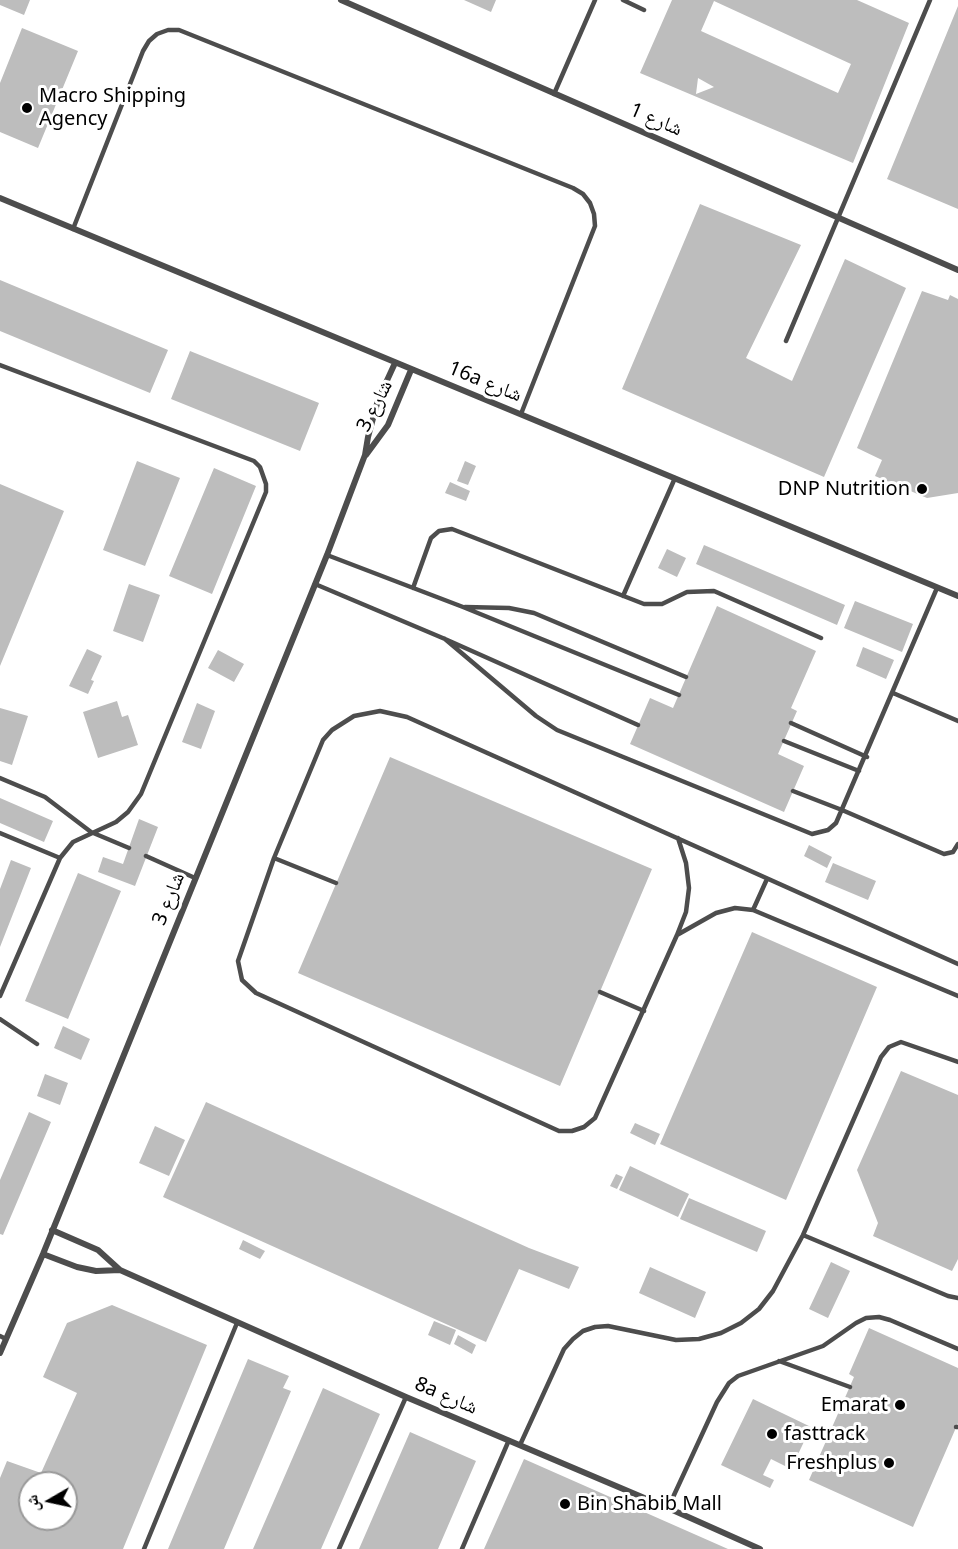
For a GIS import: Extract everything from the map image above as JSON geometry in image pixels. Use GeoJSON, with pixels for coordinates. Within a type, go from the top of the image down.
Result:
{"type":"FeatureCollection","features":[{"type":"Feature","properties":{"kind":"street","name":"شارع 1"},"geometry":{"type":"LineString","coordinates":[[341,0],[958,270]]}},
{"type":"Feature","properties":{"kind":"street","name":"16a شارع"},"geometry":{"type":"LineString","coordinates":[[0,198],[958,596]]}},
{"type":"Feature","properties":{"kind":"street","name":"شارع 3"},"geometry":{"type":"LineString","coordinates":[[0,1353],[3,1338],[43,1254],[327,555],[365,455],[378,400],[395,363]]}},
{"type":"Feature","properties":{"kind":"street","name":"شارع 3"},"geometry":{"type":"LineString","coordinates":[[365,455],[388,425],[411,370]]}},
{"type":"Feature","properties":{"kind":"street","name":"8a شارع"},"geometry":{"type":"LineString","coordinates":[[52,1230],[98,1250],[120,1270],[237,1323],[760,1549]]}},
{"type":"Feature","properties":{"kind":"street","name":"8a شارع"},"geometry":{"type":"LineString","coordinates":[[43,1254],[87,1269],[102,1272],[120,1270]]}},
{"type":"Feature","properties":{"kind":"lane"},"geometry":{"type":"LineString","coordinates":[[554,94],[595,0]]}},
{"type":"Feature","properties":{"kind":"lane"},"geometry":{"type":"LineString","coordinates":[[623,0],[644,10]]}},
{"type":"Feature","properties":{"kind":"lane"},"geometry":{"type":"LineString","coordinates":[[786,341],[928,0]]}},
{"type":"Feature","properties":{"kind":"lane"},"geometry":{"type":"LineString","coordinates":[[73,228],[144,51],[149,41],[168,30],[179,30],[573,188],[590,203],[595,226],[521,414]]}},
{"type":"Feature","properties":{"kind":"lane"},"geometry":{"type":"LineString","coordinates":[[0,365],[254,461],[260,467],[266,484],[266,492],[141,794],[128,812],[116,822],[73,842],[60,858],[0,996]]}},
{"type":"Feature","properties":{"kind":"lane"},"geometry":{"type":"LineString","coordinates":[[623,596],[675,478]]}},
{"type":"Feature","properties":{"kind":"lane"},"geometry":{"type":"LineString","coordinates":[[413,588],[431,538],[439,531],[452,529],[623,596],[653,605],[662,604],[687,592],[714,591],[821,638]]}},
{"type":"Feature","properties":{"kind":"lane"},"geometry":{"type":"LineString","coordinates":[[327,555],[463,607],[679,695]]}},
{"type":"Feature","properties":{"kind":"lane"},"geometry":{"type":"LineString","coordinates":[[315,584],[638,725]]}},
{"type":"Feature","properties":{"kind":"lane"},"geometry":{"type":"LineString","coordinates":[[445,639],[536,716],[569,736],[812,834],[828,830],[836,823],[867,757],[938,588]]}},
{"type":"Feature","properties":{"kind":"lane"},"geometry":{"type":"LineString","coordinates":[[463,607],[509,608],[534,613],[686,677]]}},
{"type":"Feature","properties":{"kind":"lane"},"geometry":{"type":"LineString","coordinates":[[893,693],[958,722]]}},
{"type":"Feature","properties":{"kind":"lane"},"geometry":{"type":"LineString","coordinates":[[678,838],[686,863],[689,888],[686,912],[595,1118],[584,1127],[572,1131],[559,1131],[546,1127],[256,993],[248,988],[238,971],[239,951],[274,858],[323,740],[332,730],[354,716],[380,711],[407,717],[678,838],[767,879],[958,964]]}},
{"type":"Feature","properties":{"kind":"lane"},"geometry":{"type":"LineString","coordinates":[[791,723],[867,757]]}},
{"type":"Feature","properties":{"kind":"lane"},"geometry":{"type":"LineString","coordinates":[[784,741],[859,771]]}},
{"type":"Feature","properties":{"kind":"lane"},"geometry":{"type":"LineString","coordinates":[[0,778],[45,797],[91,832],[129,848]]}},
{"type":"Feature","properties":{"kind":"lane"},"geometry":{"type":"LineString","coordinates":[[793,791],[944,854],[953,852],[958,844]]}},
{"type":"Feature","properties":{"kind":"lane"},"geometry":{"type":"LineString","coordinates":[[0,833],[60,858]]}},
{"type":"Feature","properties":{"kind":"lane"},"geometry":{"type":"LineString","coordinates":[[146,856],[195,878]]}},
{"type":"Feature","properties":{"kind":"lane"},"geometry":{"type":"LineString","coordinates":[[274,858],[336,884]]}},
{"type":"Feature","properties":{"kind":"lane"},"geometry":{"type":"LineString","coordinates":[[753,910],[767,879]]}},
{"type":"Feature","properties":{"kind":"lane"},"geometry":{"type":"LineString","coordinates":[[677,935],[716,913],[735,908],[753,910],[958,996]]}},
{"type":"Feature","properties":{"kind":"lane"},"geometry":{"type":"LineString","coordinates":[[600,992],[644,1011]]}},
{"type":"Feature","properties":{"kind":"lane"},"geometry":{"type":"LineString","coordinates":[[0,1019],[37,1044]]}},
{"type":"Feature","properties":{"kind":"lane"},"geometry":{"type":"LineString","coordinates":[[520,1445],[564,1349],[583,1331],[608,1326],[676,1340],[699,1339],[721,1333],[741,1323],[759,1309],[773,1291],[803,1235],[881,1057],[889,1047],[901,1042],[958,1062]]}},
{"type":"Feature","properties":{"kind":"lane"},"geometry":{"type":"LineString","coordinates":[[803,1235],[948,1296],[958,1298]]}},
{"type":"Feature","properties":{"kind":"lane"},"geometry":{"type":"LineString","coordinates":[[668,1508],[723,1392],[738,1376],[823,1346],[866,1318],[879,1317],[890,1320],[958,1349]]}},
{"type":"Feature","properties":{"kind":"lane"},"geometry":{"type":"LineString","coordinates":[[144,1549],[237,1323]]}},
{"type":"Feature","properties":{"kind":"lane"},"geometry":{"type":"LineString","coordinates":[[779,1361],[850,1387]]}},
{"type":"Feature","properties":{"kind":"lane"},"geometry":{"type":"LineString","coordinates":[[339,1549],[406,1397]]}},
{"type":"Feature","properties":{"kind":"lane"},"geometry":{"type":"LineString","coordinates":[[462,1549],[509,1440]]}},
{"type":"Feature","properties":{"kind":"building"},"geometry":{"type":"Polygon","coordinates":[[[0,0],[30,0],[24,15],[0,5],[0,0]]]}},
{"type":"Feature","properties":{"kind":"building"},"geometry":{"type":"Polygon","coordinates":[[[464,0],[496,0],[491,12],[464,0]]]}},
{"type":"Feature","properties":{"kind":"building"},"geometry":{"type":"Polygon","coordinates":[[[672,0],[857,0],[909,23],[853,163],[640,73],[672,0]],[[714,1],[701,31],[838,93],[851,64],[714,1]],[[698,78],[696,94],[714,87],[698,78]]]}},
{"type":"Feature","properties":{"kind":"building"},"geometry":{"type":"Polygon","coordinates":[[[958,6],[958,209],[887,179],[958,6]]]}},
{"type":"Feature","properties":{"kind":"building","name":"Macro Shipping Agency"},"geometry":{"type":"Polygon","coordinates":[[[22,28],[78,51],[38,148],[0,132],[0,83],[22,28]]]}},
{"type":"Feature","properties":{"kind":"building"},"geometry":{"type":"Polygon","coordinates":[[[700,204],[801,245],[746,358],[792,381],[845,259],[906,288],[824,477],[622,389],[700,204]]]}},
{"type":"Feature","properties":{"kind":"building"},"geometry":{"type":"Polygon","coordinates":[[[0,280],[168,350],[150,393],[0,331],[0,280]]]}},
{"type":"Feature","properties":{"kind":"building"},"geometry":{"type":"Polygon","coordinates":[[[922,291],[948,300],[950,295],[958,299],[958,493],[927,498],[875,476],[882,460],[857,448],[922,291]]]}},
{"type":"Feature","properties":{"kind":"building"},"geometry":{"type":"Polygon","coordinates":[[[190,351],[319,403],[300,451],[171,399],[190,351]]]}},
{"type":"Feature","properties":{"kind":"building"},"geometry":{"type":"Polygon","coordinates":[[[137,461],[180,478],[145,566],[103,550],[137,461]]]}},
{"type":"Feature","properties":{"kind":"building"},"geometry":{"type":"Polygon","coordinates":[[[465,461],[476,466],[468,485],[457,481],[465,461]]]}},
{"type":"Feature","properties":{"kind":"building"},"geometry":{"type":"Polygon","coordinates":[[[214,468],[256,486],[212,594],[169,576],[214,468]]]}},
{"type":"Feature","properties":{"kind":"building"},"geometry":{"type":"Polygon","coordinates":[[[450,482],[470,491],[466,501],[445,493],[450,482]]]}},
{"type":"Feature","properties":{"kind":"building"},"geometry":{"type":"Polygon","coordinates":[[[0,484],[64,511],[0,666],[0,484]]]}},
{"type":"Feature","properties":{"kind":"building"},"geometry":{"type":"Polygon","coordinates":[[[704,545],[845,605],[837,625],[696,564],[704,545]]]}},
{"type":"Feature","properties":{"kind":"building"},"geometry":{"type":"Polygon","coordinates":[[[667,549],[686,558],[677,577],[658,568],[667,549]]]}},
{"type":"Feature","properties":{"kind":"building"},"geometry":{"type":"Polygon","coordinates":[[[129,584],[160,595],[143,642],[113,631],[129,584]]]}},
{"type":"Feature","properties":{"kind":"building"},"geometry":{"type":"Polygon","coordinates":[[[855,601],[913,624],[902,652],[844,628],[855,601]]]}},
{"type":"Feature","properties":{"kind":"building"},"geometry":{"type":"Polygon","coordinates":[[[717,606],[816,651],[791,708],[797,711],[778,754],[804,766],[784,812],[630,744],[650,698],[673,708],[717,606]]]}},
{"type":"Feature","properties":{"kind":"building"},"geometry":{"type":"Polygon","coordinates":[[[863,647],[894,660],[886,679],[856,666],[863,647]]]}},
{"type":"Feature","properties":{"kind":"building"},"geometry":{"type":"Polygon","coordinates":[[[87,649],[102,656],[91,680],[94,681],[88,694],[69,686],[87,649]]]}},
{"type":"Feature","properties":{"kind":"building"},"geometry":{"type":"Polygon","coordinates":[[[218,650],[244,664],[234,682],[208,668],[218,650]]]}},
{"type":"Feature","properties":{"kind":"building"},"geometry":{"type":"Polygon","coordinates":[[[117,701],[122,717],[128,715],[138,745],[98,758],[83,712],[117,701]]]}},
{"type":"Feature","properties":{"kind":"building"},"geometry":{"type":"Polygon","coordinates":[[[197,703],[215,711],[201,749],[182,742],[197,703]]]}},
{"type":"Feature","properties":{"kind":"building"},"geometry":{"type":"Polygon","coordinates":[[[0,708],[28,716],[12,765],[0,761],[0,708]]]}},
{"type":"Feature","properties":{"kind":"building"},"geometry":{"type":"Polygon","coordinates":[[[390,757],[652,869],[560,1086],[298,973],[390,757]]]}},
{"type":"Feature","properties":{"kind":"building"},"geometry":{"type":"Polygon","coordinates":[[[0,798],[53,821],[44,842],[0,823],[0,798]]]}},
{"type":"Feature","properties":{"kind":"building"},"geometry":{"type":"Polygon","coordinates":[[[139,819],[158,827],[135,886],[98,872],[103,857],[123,864],[139,819]]]}},
{"type":"Feature","properties":{"kind":"building"},"geometry":{"type":"Polygon","coordinates":[[[809,845],[832,857],[827,868],[804,856],[809,845]]]}},
{"type":"Feature","properties":{"kind":"building"},"geometry":{"type":"Polygon","coordinates":[[[11,860],[31,868],[0,947],[0,889],[11,860]]]}},
{"type":"Feature","properties":{"kind":"building"},"geometry":{"type":"Polygon","coordinates":[[[833,863],[876,881],[868,900],[825,882],[833,863]]]}},
{"type":"Feature","properties":{"kind":"building"},"geometry":{"type":"Polygon","coordinates":[[[78,873],[121,891],[68,1019],[25,1001],[78,873]]]}},
{"type":"Feature","properties":{"kind":"building"},"geometry":{"type":"Polygon","coordinates":[[[752,932],[877,987],[786,1200],[660,1144],[752,932]]]}},
{"type":"Feature","properties":{"kind":"building"},"geometry":{"type":"Polygon","coordinates":[[[63,1026],[90,1039],[81,1060],[54,1048],[63,1026]]]}},
{"type":"Feature","properties":{"kind":"building"},"geometry":{"type":"Polygon","coordinates":[[[901,1071],[958,1095],[958,1259],[952,1271],[873,1236],[878,1223],[857,1170],[901,1071]]]}},
{"type":"Feature","properties":{"kind":"building"},"geometry":{"type":"Polygon","coordinates":[[[45,1074],[68,1083],[60,1105],[37,1096],[45,1074]]]}},
{"type":"Feature","properties":{"kind":"building"},"geometry":{"type":"Polygon","coordinates":[[[206,1102],[529,1248],[579,1267],[569,1289],[519,1269],[486,1342],[163,1197],[206,1102]]]}},
{"type":"Feature","properties":{"kind":"building"},"geometry":{"type":"Polygon","coordinates":[[[29,1112],[51,1122],[3,1235],[0,1234],[0,1180],[29,1112]]]}},
{"type":"Feature","properties":{"kind":"building"},"geometry":{"type":"Polygon","coordinates":[[[635,1123],[660,1134],[655,1145],[630,1133],[635,1123]]]}},
{"type":"Feature","properties":{"kind":"building"},"geometry":{"type":"Polygon","coordinates":[[[155,1126],[185,1140],[169,1176],[139,1163],[155,1126]]]}},
{"type":"Feature","properties":{"kind":"building"},"geometry":{"type":"Polygon","coordinates":[[[630,1166],[689,1194],[678,1217],[619,1190],[630,1166]]]}},
{"type":"Feature","properties":{"kind":"building"},"geometry":{"type":"Polygon","coordinates":[[[616,1174],[623,1177],[617,1189],[610,1186],[616,1174]]]}},
{"type":"Feature","properties":{"kind":"building"},"geometry":{"type":"Polygon","coordinates":[[[689,1198],[766,1231],[757,1252],[680,1219],[689,1198]]]}},
{"type":"Feature","properties":{"kind":"building"},"geometry":{"type":"Polygon","coordinates":[[[243,1240],[265,1251],[260,1259],[239,1249],[243,1240]]]}},
{"type":"Feature","properties":{"kind":"building"},"geometry":{"type":"Polygon","coordinates":[[[831,1262],[850,1271],[828,1318],[809,1309],[831,1262]]]}},
{"type":"Feature","properties":{"kind":"building"},"geometry":{"type":"Polygon","coordinates":[[[650,1267],[706,1292],[695,1318],[639,1293],[650,1267]]]}},
{"type":"Feature","properties":{"kind":"building"},"geometry":{"type":"Polygon","coordinates":[[[112,1305],[207,1345],[123,1549],[0,1549],[0,1478],[7,1461],[35,1471],[18,1471],[18,1531],[78,1531],[78,1471],[42,1471],[77,1393],[43,1377],[67,1323],[112,1305]]]}},
{"type":"Feature","properties":{"kind":"building"},"geometry":{"type":"Polygon","coordinates":[[[434,1321],[456,1330],[450,1345],[428,1335],[434,1321]]]}},
{"type":"Feature","properties":{"kind":"building","name":"Emarat"},"geometry":{"type":"Polygon","coordinates":[[[869,1328],[958,1368],[958,1423],[913,1527],[809,1480],[854,1377],[849,1374],[869,1328]]]}},
{"type":"Feature","properties":{"kind":"building"},"geometry":{"type":"Polygon","coordinates":[[[458,1335],[476,1345],[472,1354],[454,1344],[458,1335]]]}},
{"type":"Feature","properties":{"kind":"building"},"geometry":{"type":"Polygon","coordinates":[[[248,1359],[289,1376],[283,1388],[291,1391],[224,1549],[168,1549],[248,1359]]]}},
{"type":"Feature","properties":{"kind":"building"},"geometry":{"type":"Polygon","coordinates":[[[323,1388],[380,1414],[321,1549],[253,1549],[323,1388]]]}},
{"type":"Feature","properties":{"kind":"building","name":"fasttrack"},"geometry":{"type":"Polygon","coordinates":[[[753,1399],[811,1427],[791,1469],[771,1459],[763,1475],[774,1480],[770,1488],[721,1465],[753,1399]]]}},
{"type":"Feature","properties":{"kind":"building"},"geometry":{"type":"Polygon","coordinates":[[[410,1432],[476,1461],[438,1549],[359,1549],[410,1432]]]}},
{"type":"Feature","properties":{"kind":"building","name":"Bin Shabib Mall"},"geometry":{"type":"Polygon","coordinates":[[[524,1459],[728,1549],[484,1549],[524,1459]]]}},
{"type":"Feature","properties":{"kind":"place","name":"Macro Shipping Agency"},"geometry":{"type":"Point","coordinates":[27,108]}},
{"type":"Feature","properties":{"kind":"place","name":"DNP Nutrition"},"geometry":{"type":"Point","coordinates":[922,489]}},
{"type":"Feature","properties":{"kind":"place","name":"Emarat"},"geometry":{"type":"Point","coordinates":[900,1405]}},
{"type":"Feature","properties":{"kind":"place","name":"fasttrack"},"geometry":{"type":"Point","coordinates":[772,1434]}},
{"type":"Feature","properties":{"kind":"place","name":"Freshplus"},"geometry":{"type":"Point","coordinates":[889,1463]}},
{"type":"Feature","properties":{"kind":"place","name":"Bin Shabib Mall"},"geometry":{"type":"Point","coordinates":[565,1504]}}]}
